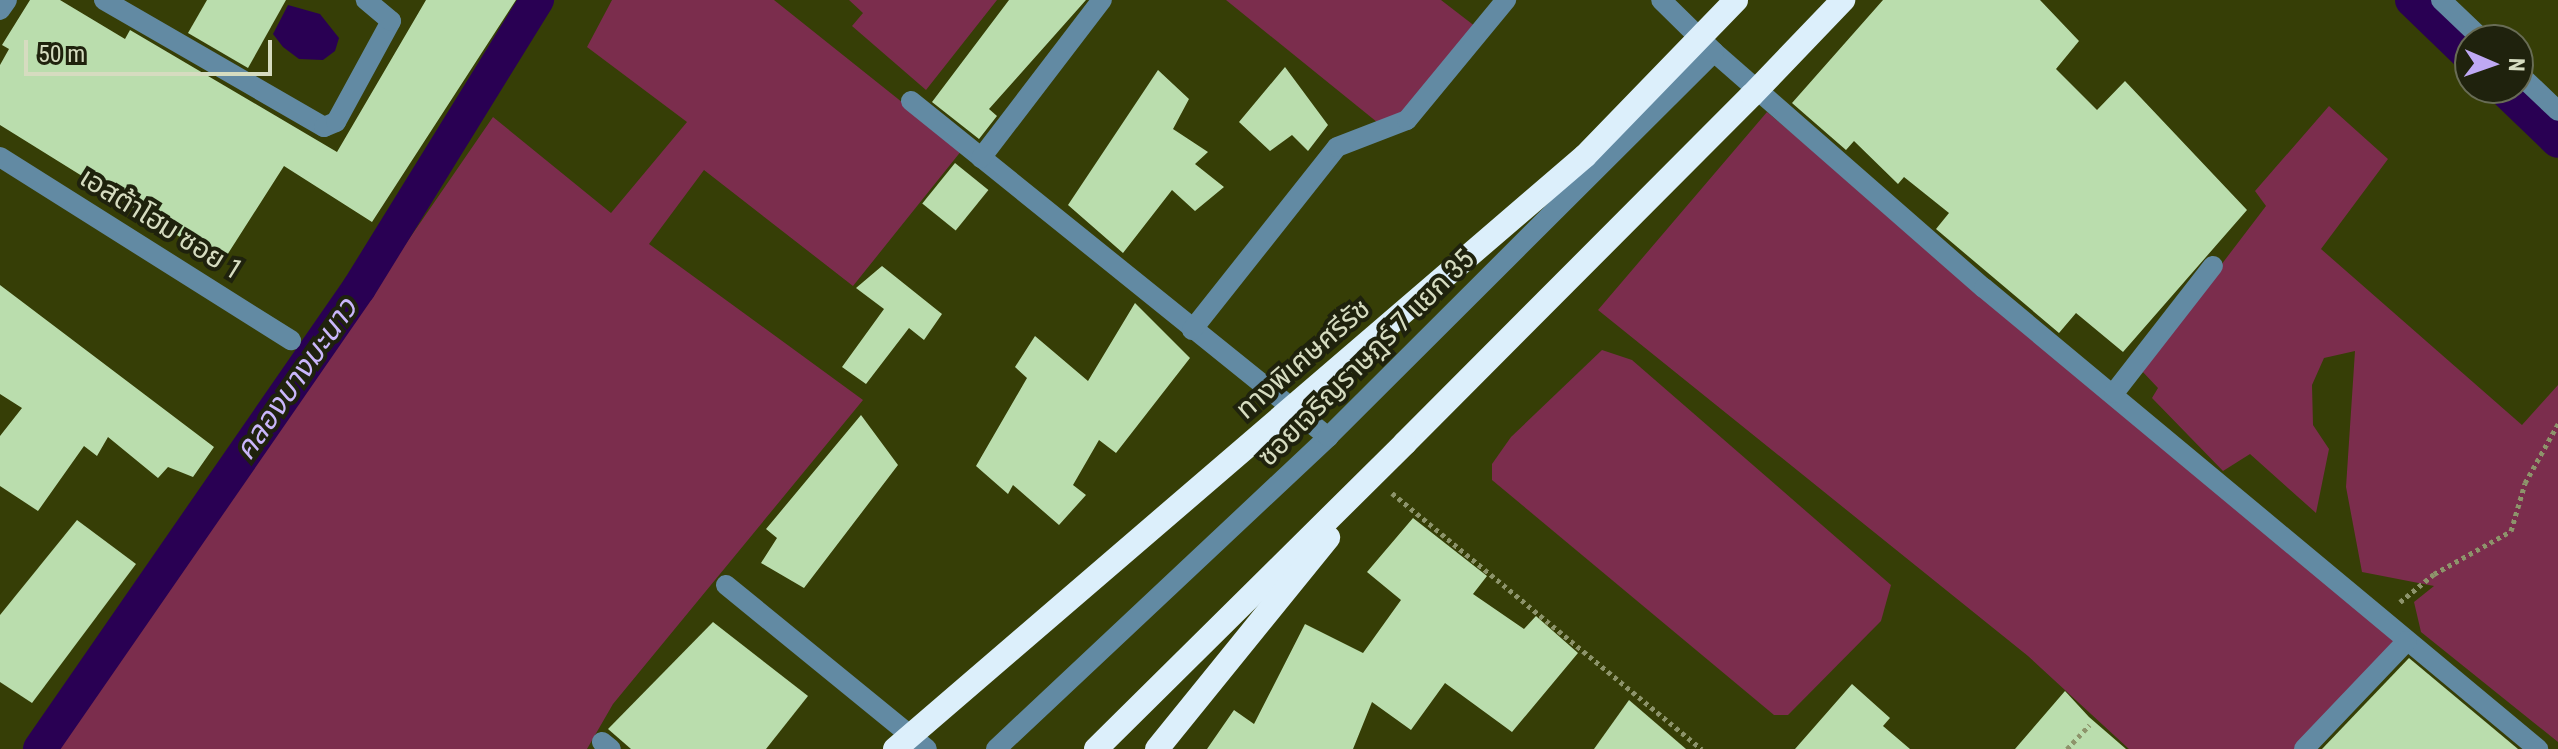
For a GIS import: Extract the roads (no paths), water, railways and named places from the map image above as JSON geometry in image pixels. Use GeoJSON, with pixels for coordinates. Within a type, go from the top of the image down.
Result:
{"type":"FeatureCollection","features":[{"type":"Feature","properties":{"kind":"highway","name":"ทางพิเศษศรีรัช"},"geometry":{"type":"LineString","coordinates":[[895,749],[1585,156],[1736,0]]}},
{"type":"Feature","properties":{"kind":"highway"},"geometry":{"type":"LineString","coordinates":[[1096,749],[1405,443],[1843,0]]}},
{"type":"Feature","properties":{"kind":"highway"},"geometry":{"type":"LineString","coordinates":[[1157,749],[1405,443]]}},
{"type":"Feature","properties":{"kind":"street"},"geometry":{"type":"LineString","coordinates":[[0,10],[7,0]]}},
{"type":"Feature","properties":{"kind":"street"},"geometry":{"type":"LineString","coordinates":[[104,0],[324,127],[336,122],[391,21],[366,0]]}},
{"type":"Feature","properties":{"kind":"street"},"geometry":{"type":"LineString","coordinates":[[981,158],[1102,0]]}},
{"type":"Feature","properties":{"kind":"street"},"geometry":{"type":"LineString","coordinates":[[1192,330],[1337,147],[1407,120],[1506,0]]}},
{"type":"Feature","properties":{"kind":"street"},"geometry":{"type":"LineString","coordinates":[[1661,0],[1714,52],[2386,624],[2538,749]]}},
{"type":"Feature","properties":{"kind":"street"},"geometry":{"type":"LineString","coordinates":[[2441,0],[2466,24]]}},
{"type":"Feature","properties":{"kind":"street","name":"ซอยเจริญราษฎร์ 7 แยก 35"},"geometry":{"type":"LineString","coordinates":[[996,749],[1328,437],[1714,52]]}},
{"type":"Feature","properties":{"kind":"street"},"geometry":{"type":"LineString","coordinates":[[2534,88],[2558,111]]}},
{"type":"Feature","properties":{"kind":"street"},"geometry":{"type":"LineString","coordinates":[[911,101],[1328,437]]}},
{"type":"Feature","properties":{"kind":"street","name":"เอสต้าโฮม ซอย 1"},"geometry":{"type":"LineString","coordinates":[[0,157],[291,340]]}},
{"type":"Feature","properties":{"kind":"street"},"geometry":{"type":"LineString","coordinates":[[2114,393],[2213,266]]}},
{"type":"Feature","properties":{"kind":"street"},"geometry":{"type":"LineString","coordinates":[[726,585],[927,749]]}},
{"type":"Feature","properties":{"kind":"street"},"geometry":{"type":"LineString","coordinates":[[2304,749],[2407,641]]}},
{"type":"Feature","properties":{"kind":"waterway","name":"คลองบางมะนาว"},"geometry":{"type":"LineString","coordinates":[[40,749],[359,288],[537,0]]}},
{"type":"Feature","properties":{"kind":"waterway"},"geometry":{"type":"LineString","coordinates":[[2412,0],[2454,41]]}},
{"type":"Feature","properties":{"kind":"waterway"},"geometry":{"type":"LineString","coordinates":[[2520,104],[2558,141]]}}]}
